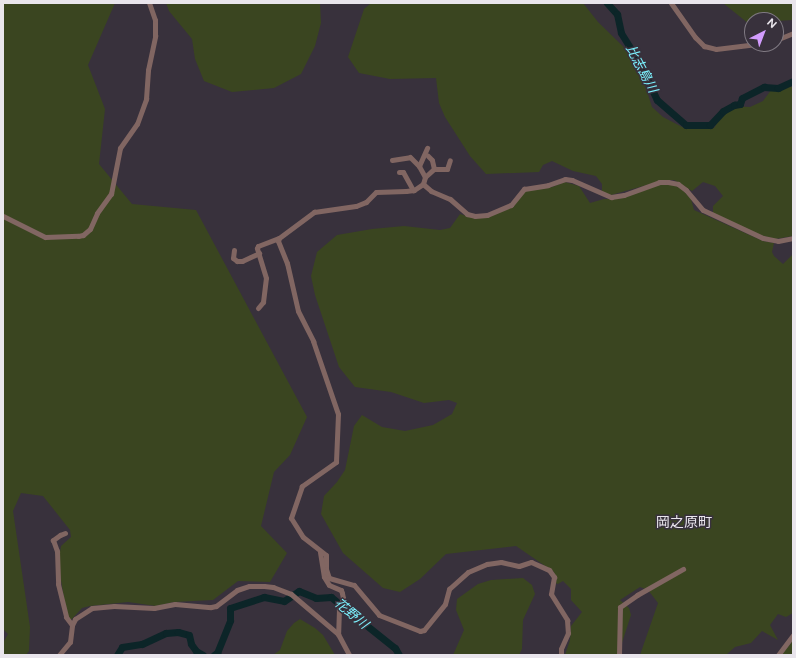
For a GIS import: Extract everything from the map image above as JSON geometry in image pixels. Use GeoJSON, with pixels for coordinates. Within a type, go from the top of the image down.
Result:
{"type":"FeatureCollection","features":[{"type":"Feature","properties":{"kind":"street"},"geometry":{"type":"LineString","coordinates":[[3,216],[45,237],[78,236],[83,235],[90,229],[97,213],[111,194],[120,148],[137,124],[146,99],[148,70],[155,36],[154,20],[149,3]]}},
{"type":"Feature","properties":{"kind":"street"},"geometry":{"type":"LineString","coordinates":[[671,3],[695,37],[704,46],[716,49],[744,45]]}},
{"type":"Feature","properties":{"kind":"street"},"geometry":{"type":"LineString","coordinates":[[419,166],[427,148]]}},
{"type":"Feature","properties":{"kind":"street"},"geometry":{"type":"LineString","coordinates":[[428,156],[432,160],[434,169]]}},
{"type":"Feature","properties":{"kind":"street"},"geometry":{"type":"LineString","coordinates":[[392,160],[410,157],[419,166],[425,177]]}},
{"type":"Feature","properties":{"kind":"street"},"geometry":{"type":"LineString","coordinates":[[258,308],[263,302],[266,278],[258,253],[258,246],[279,238],[308,215],[319,210],[328,211],[356,206],[366,202],[376,192],[413,190],[423,184],[425,177],[434,169],[448,169],[450,160]]}},
{"type":"Feature","properties":{"kind":"street"},"geometry":{"type":"LineString","coordinates":[[399,172],[403,172],[413,190]]}},
{"type":"Feature","properties":{"kind":"street"},"geometry":{"type":"LineString","coordinates":[[423,184],[431,191],[450,200],[467,214],[475,216],[487,215],[511,205],[524,189],[548,185],[565,180],[572,180],[597,193],[611,197],[624,195],[659,182],[668,182],[678,184],[686,190],[703,210],[763,238],[778,241],[793,238]]}},
{"type":"Feature","properties":{"kind":"street"},"geometry":{"type":"LineString","coordinates":[[279,238],[278,241],[287,263],[298,311],[313,341],[338,414],[336,462],[302,486],[296,505],[291,514],[291,518],[303,537],[320,552],[326,555],[326,569],[329,578],[354,585],[379,615],[420,631],[424,630],[445,604],[449,589],[468,572],[479,566],[501,562],[519,566],[531,562],[549,570],[552,574],[553,582],[551,594],[567,620],[568,633],[561,649],[561,655]]}},
{"type":"Feature","properties":{"kind":"street"},"geometry":{"type":"LineString","coordinates":[[234,250],[233,258],[237,261],[248,259],[258,253]]}},
{"type":"Feature","properties":{"kind":"street"},"geometry":{"type":"LineString","coordinates":[[65,533],[53,540],[57,551],[58,584],[66,616],[72,625]]}},
{"type":"Feature","properties":{"kind":"street"},"geometry":{"type":"LineString","coordinates":[[320,552],[324,577],[330,585],[341,590],[342,600],[339,609],[338,634]]}},
{"type":"Feature","properties":{"kind":"street"},"geometry":{"type":"LineString","coordinates":[[618,655],[620,607],[683,569]]}},
{"type":"Feature","properties":{"kind":"street"},"geometry":{"type":"LineString","coordinates":[[60,655],[70,642],[72,625],[81,614],[92,608],[114,606],[154,608],[175,604],[211,607],[216,606],[237,590],[249,586],[273,586],[291,594],[338,634],[346,645],[349,655]]}},
{"type":"Feature","properties":{"kind":"street"},"geometry":{"type":"LineString","coordinates":[[778,655],[793,635]]}},
{"type":"Feature","properties":{"kind":"green space"},"geometry":{"type":"Polygon","coordinates":[[[3,3],[115,3],[88,65],[105,109],[99,164],[132,204],[196,210],[307,417],[290,455],[274,472],[261,526],[287,553],[270,582],[238,581],[213,600],[174,602],[156,606],[128,602],[90,606],[82,608],[71,620],[67,615],[58,563],[61,546],[71,537],[70,530],[43,496],[21,493],[13,511],[30,627],[29,651],[26,655],[3,655],[3,643],[8,634],[3,629],[3,3]]]}},
{"type":"Feature","properties":{"kind":"green space"},"geometry":{"type":"Polygon","coordinates":[[[166,3],[320,3],[321,23],[315,46],[301,74],[274,88],[232,92],[204,81],[195,59],[192,39],[169,11],[166,3]]]}},
{"type":"Feature","properties":{"kind":"green space"},"geometry":{"type":"Polygon","coordinates":[[[371,3],[583,3],[598,22],[637,60],[652,107],[663,117],[684,128],[714,128],[719,120],[719,113],[722,109],[729,106],[750,107],[763,101],[774,86],[780,85],[793,87],[793,236],[775,239],[760,235],[713,213],[713,206],[723,196],[715,186],[703,182],[692,191],[674,180],[665,180],[611,195],[602,193],[602,184],[596,176],[573,171],[552,161],[543,165],[539,172],[486,174],[470,156],[445,117],[439,103],[436,78],[390,79],[359,73],[348,57],[364,9],[371,3]]]}},
{"type":"Feature","properties":{"kind":"green space"},"geometry":{"type":"Polygon","coordinates":[[[723,3],[793,3],[793,20],[784,21],[784,12],[744,12],[744,20],[723,3]]]}},
{"type":"Feature","properties":{"kind":"green space"},"geometry":{"type":"Polygon","coordinates":[[[565,182],[579,186],[590,203],[604,199],[619,199],[658,185],[673,185],[681,188],[691,199],[694,210],[763,241],[774,243],[772,252],[774,256],[783,264],[793,254],[793,613],[786,617],[778,614],[770,625],[778,640],[762,631],[751,643],[735,647],[726,655],[640,655],[658,603],[648,590],[640,587],[620,600],[629,608],[631,615],[618,655],[565,655],[570,640],[571,626],[582,612],[571,600],[571,589],[563,581],[558,584],[555,583],[554,572],[516,546],[446,554],[420,579],[400,592],[383,588],[343,553],[321,514],[324,496],[337,482],[345,470],[354,426],[362,415],[382,427],[405,431],[433,425],[452,414],[457,403],[449,400],[424,403],[391,392],[355,387],[339,367],[315,295],[311,276],[317,252],[337,235],[372,229],[404,226],[440,230],[450,228],[460,214],[470,217],[488,217],[499,212],[527,190],[552,187],[565,182]]]}},
{"type":"Feature","properties":{"kind":"green space"},"geometry":{"type":"Polygon","coordinates":[[[523,578],[532,585],[535,594],[523,620],[522,649],[519,655],[453,655],[464,630],[456,610],[457,599],[478,584],[491,580],[523,578]]]}},
{"type":"Feature","properties":{"kind":"green space"},"geometry":{"type":"Polygon","coordinates":[[[300,619],[323,635],[335,655],[273,655],[280,650],[287,631],[300,619]]]}},
{"type":"Feature","properties":{"kind":"green space"},"geometry":{"type":"Polygon","coordinates":[[[793,639],[793,655],[777,655],[789,646],[793,639]]]}},
{"type":"Feature","properties":{"kind":"waterway","name":"比志島川"},"geometry":{"type":"LineString","coordinates":[[607,3],[617,14],[621,33],[639,62],[657,100],[686,125],[710,125],[723,111],[734,105],[740,104],[742,98],[764,87],[778,88],[793,81]]}},
{"type":"Feature","properties":{"kind":"waterway","name":"花野川"},"geometry":{"type":"LineString","coordinates":[[214,655],[217,653],[230,620],[230,608],[264,597],[284,601],[299,591],[316,598],[331,597],[395,648],[399,655]]}},
{"type":"Feature","properties":{"kind":"waterway","name":"花野川"},"geometry":{"type":"LineString","coordinates":[[117,655],[122,647],[142,644],[166,633],[178,632],[189,635],[191,644],[196,651],[203,655]]}},
{"type":"Feature","properties":{"kind":"district","name":"岡之原町"},"geometry":{"type":"Point","coordinates":[684,523]}}]}
